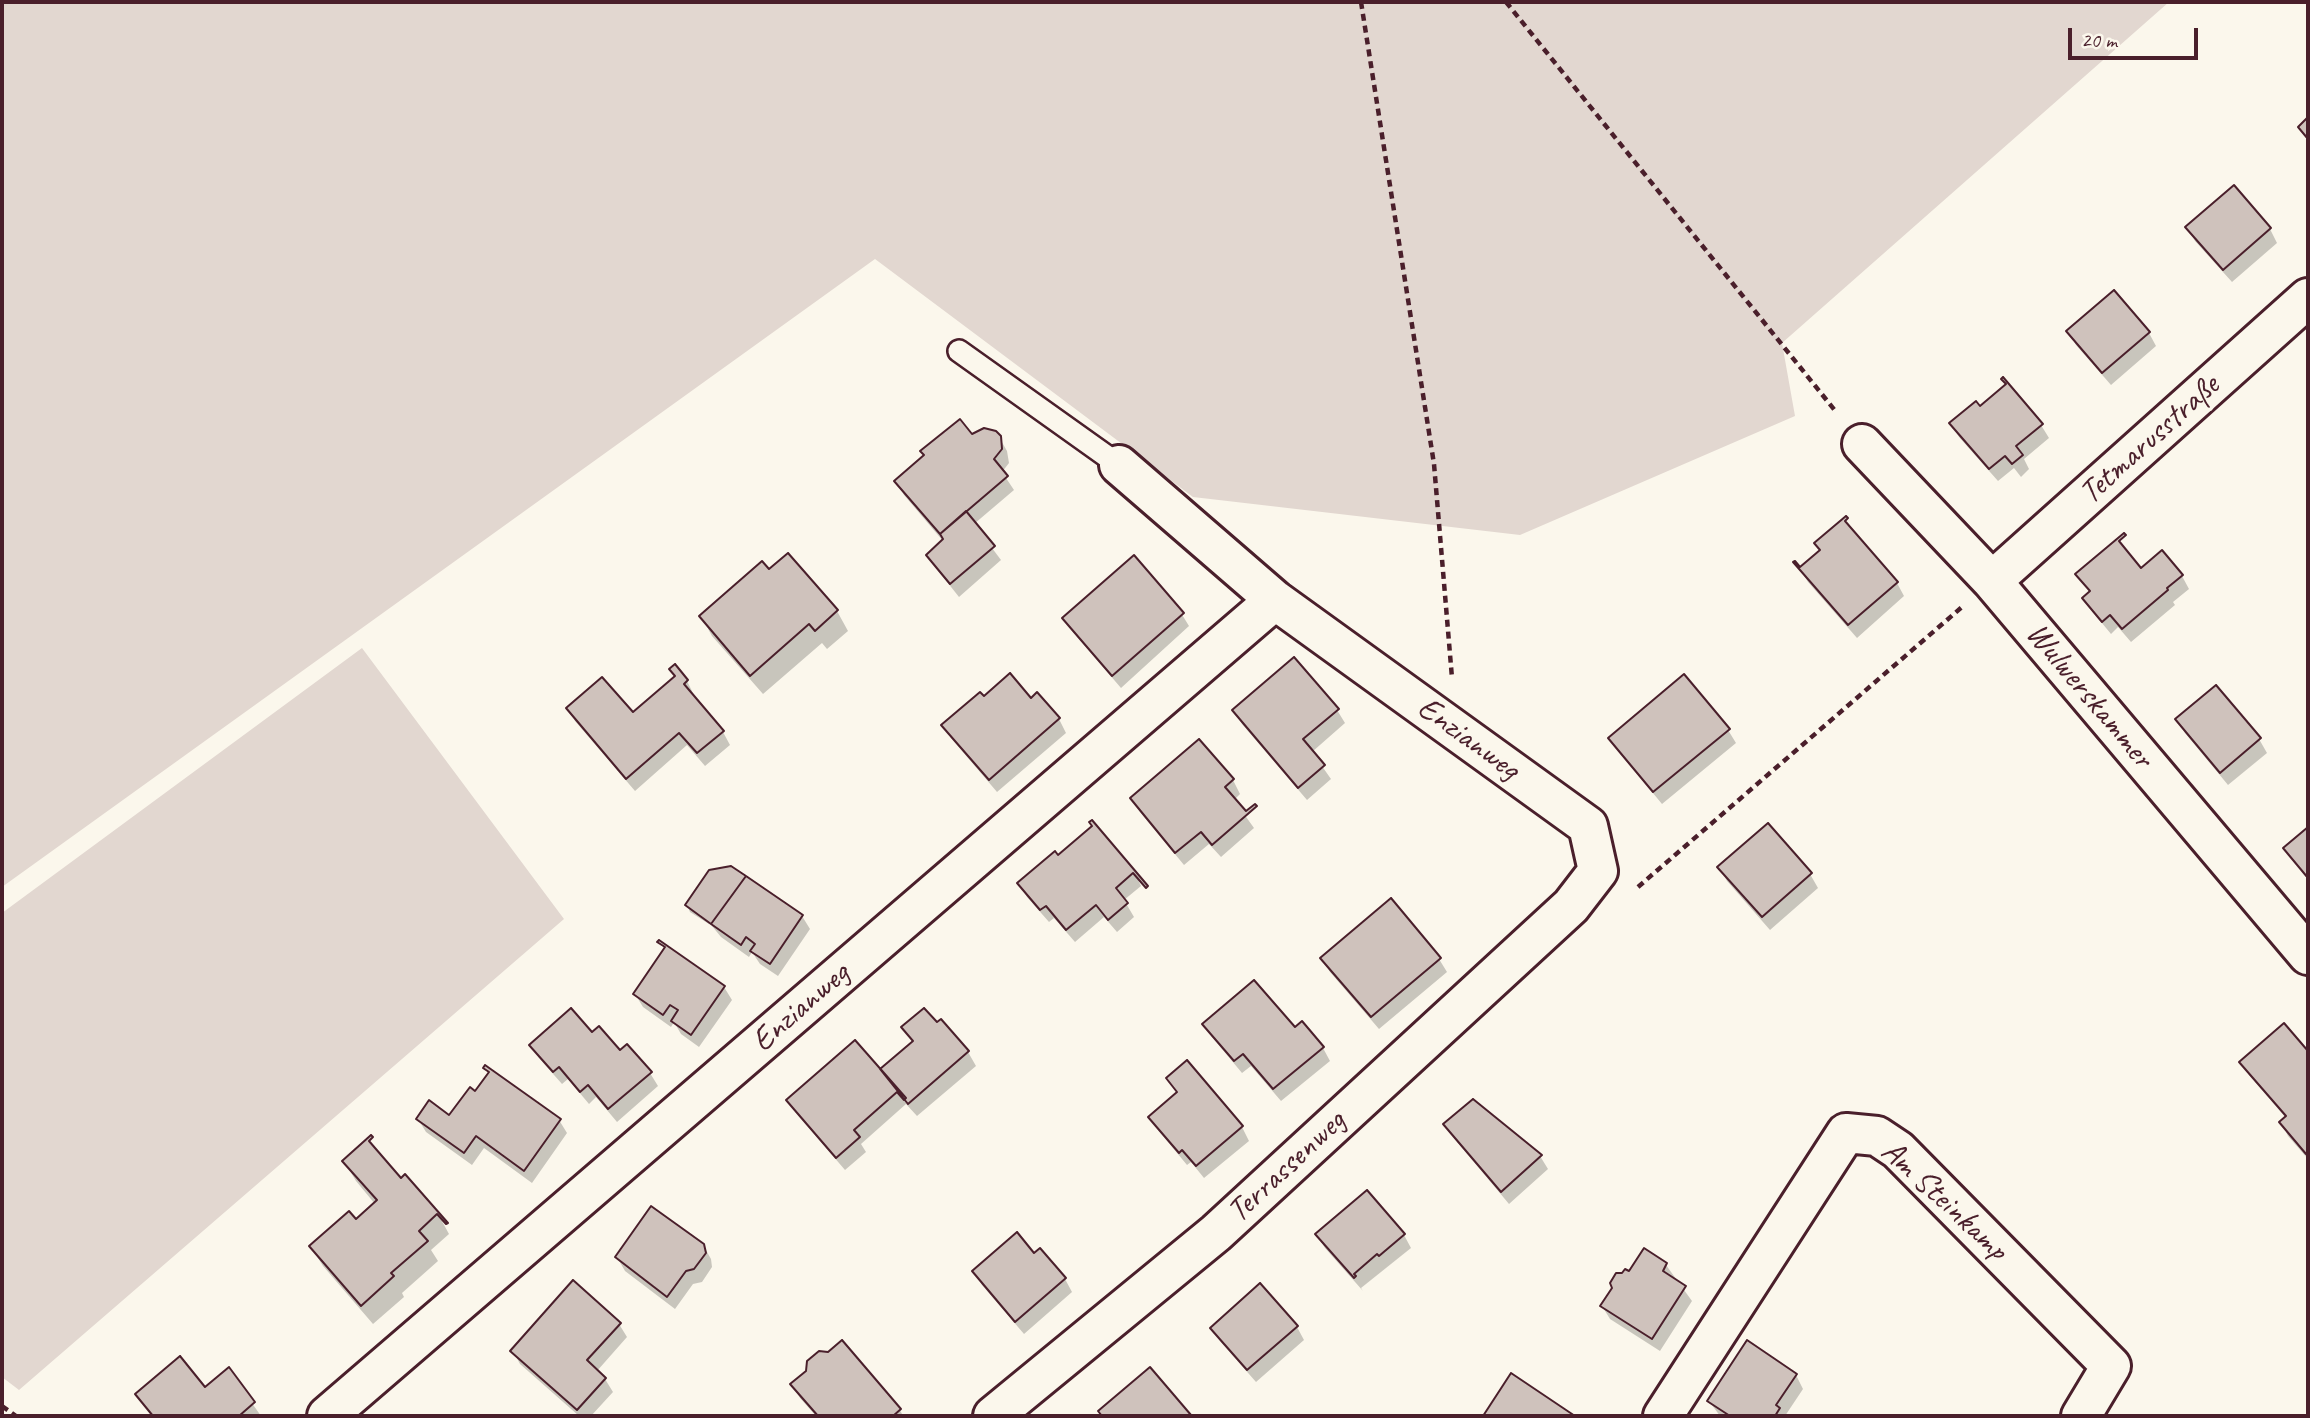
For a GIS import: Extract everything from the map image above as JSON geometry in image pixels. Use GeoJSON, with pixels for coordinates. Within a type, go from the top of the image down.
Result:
{"type":"FeatureCollection","features":[{"type":"Feature","properties":{"kind":"street","name":"Tetmarusstraße"},"geometry":{"type":"LineString","coordinates":[[1992,581],[2308,298]]}},
{"type":"Feature","properties":{"kind":"street","name":"Wulwerskammer"},"geometry":{"type":"LineString","coordinates":[[1862,444],[1992,581],[2308,955]]}},
{"type":"Feature","properties":{"kind":"street","name":"Enzianweg"},"geometry":{"type":"LineString","coordinates":[[1119,465],[1275,600],[1588,826],[1598,871],[1571,906]]}},
{"type":"Feature","properties":{"kind":"street","name":"Enzianweg"},"geometry":{"type":"LineString","coordinates":[[327,1416],[1275,600]]}},
{"type":"Feature","properties":{"kind":"street","name":"Terrassenweg"},"geometry":{"type":"LineString","coordinates":[[993,1416],[1216,1233],[1571,906]]}},
{"type":"Feature","properties":{"kind":"street","name":"Am Steinkamp"},"geometry":{"type":"LineString","coordinates":[[1663,1416],[1846,1133],[1877,1136],[1898,1150],[2111,1366],[2081,1416]]}},
{"type":"Feature","properties":{"kind":"lane"},"geometry":{"type":"LineString","coordinates":[[959,351],[1119,465]]}},
{"type":"Feature","properties":{"kind":"path"},"geometry":{"type":"LineString","coordinates":[[1361,2],[1434,464],[1457,731]]}},
{"type":"Feature","properties":{"kind":"path"},"geometry":{"type":"LineString","coordinates":[[1506,2],[1862,444]]}},
{"type":"Feature","properties":{"kind":"path"},"geometry":{"type":"LineString","coordinates":[[1637,888],[1992,581]]}},
{"type":"Feature","properties":{"kind":"path"},"geometry":{"type":"LineString","coordinates":[[2,1406],[16,1416]]}},
{"type":"Feature","properties":{"kind":"shaded area"},"geometry":{"type":"Polygon","coordinates":[[[2,2],[2169,2],[1782,343],[1795,416],[1520,535],[1193,497],[875,259],[2,887],[2,2]]]}},
{"type":"Feature","properties":{"kind":"shaded area"},"geometry":{"type":"Polygon","coordinates":[[[362,648],[564,919],[19,1390],[2,1377],[2,913],[362,648]]]}},
{"type":"Feature","properties":{"kind":"building"},"geometry":{"type":"Polygon","coordinates":[[[2308,117],[2308,139],[2298,127],[2308,117]]]}},
{"type":"Feature","properties":{"kind":"building"},"geometry":{"type":"Polygon","coordinates":[[[2234,185],[2271,228],[2223,270],[2185,227],[2234,185]]]}},
{"type":"Feature","properties":{"kind":"building"},"geometry":{"type":"Polygon","coordinates":[[[2114,290],[2150,332],[2102,373],[2066,331],[2114,290]]]}},
{"type":"Feature","properties":{"kind":"building"},"geometry":{"type":"Polygon","coordinates":[[[2003,377],[2043,424],[2016,446],[2023,455],[2012,464],[2005,456],[1989,469],[1949,423],[1976,401],[1980,406],[2006,384],[2001,379],[2003,377]]]}},
{"type":"Feature","properties":{"kind":"building"},"geometry":{"type":"Polygon","coordinates":[[[960,419],[972,434],[984,428],[996,431],[1001,436],[1002,449],[994,459],[1008,476],[940,534],[894,481],[924,455],[920,451],[960,419]]]}},
{"type":"Feature","properties":{"kind":"building"},"geometry":{"type":"Polygon","coordinates":[[[966,511],[995,546],[950,584],[926,555],[943,539],[940,534],[966,511]]]}},
{"type":"Feature","properties":{"kind":"building"},"geometry":{"type":"Polygon","coordinates":[[[1846,516],[1848,518],[1845,521],[1898,582],[1848,625],[1793,562],[1800,567],[1820,550],[1814,543],[1846,516]]]}},
{"type":"Feature","properties":{"kind":"building"},"geometry":{"type":"Polygon","coordinates":[[[2124,533],[2126,535],[2119,541],[2141,568],[2162,550],[2183,575],[2122,629],[2110,615],[2102,622],[2082,598],[2090,591],[2075,574],[2124,533]]]}},
{"type":"Feature","properties":{"kind":"building"},"geometry":{"type":"Polygon","coordinates":[[[788,553],[838,610],[815,631],[809,624],[750,676],[699,616],[762,561],[769,569],[788,553]]]}},
{"type":"Feature","properties":{"kind":"building"},"geometry":{"type":"Polygon","coordinates":[[[1134,555],[1184,613],[1112,676],[1062,618],[1134,555]]]}},
{"type":"Feature","properties":{"kind":"building"},"geometry":{"type":"Polygon","coordinates":[[[1294,657],[1339,709],[1303,739],[1325,765],[1298,788],[1232,710],[1294,657]]]}},
{"type":"Feature","properties":{"kind":"building"},"geometry":{"type":"Polygon","coordinates":[[[675,664],[688,680],[684,684],[724,731],[697,753],[679,733],[626,779],[566,708],[602,677],[633,712],[675,676],[669,669],[675,664]]]}},
{"type":"Feature","properties":{"kind":"building"},"geometry":{"type":"Polygon","coordinates":[[[1010,673],[1031,698],[1037,692],[1060,718],[989,780],[941,725],[980,692],[984,696],[1010,673]]]}},
{"type":"Feature","properties":{"kind":"building"},"geometry":{"type":"Polygon","coordinates":[[[1684,674],[1730,729],[1653,792],[1608,738],[1684,674]]]}},
{"type":"Feature","properties":{"kind":"building"},"geometry":{"type":"Polygon","coordinates":[[[2216,685],[2261,738],[2220,773],[2175,719],[2216,685]]]}},
{"type":"Feature","properties":{"kind":"building"},"geometry":{"type":"Polygon","coordinates":[[[1199,739],[1234,779],[1225,787],[1246,811],[1255,804],[1257,806],[1212,845],[1201,832],[1175,853],[1130,798],[1199,739]]]}},
{"type":"Feature","properties":{"kind":"building"},"geometry":{"type":"Polygon","coordinates":[[[1092,820],[1148,886],[1146,888],[1133,873],[1116,888],[1128,903],[1108,920],[1096,905],[1066,930],[1046,906],[1040,910],[1017,883],[1055,851],[1058,855],[1092,826],[1089,822],[1092,820]]]}},
{"type":"Feature","properties":{"kind":"building"},"geometry":{"type":"Polygon","coordinates":[[[1768,823],[1812,873],[1762,917],[1717,867],[1768,823]]]}},
{"type":"Feature","properties":{"kind":"building"},"geometry":{"type":"Polygon","coordinates":[[[2308,827],[2308,878],[2283,848],[2308,827]]]}},
{"type":"Feature","properties":{"kind":"building"},"geometry":{"type":"Polygon","coordinates":[[[731,866],[746,876],[711,924],[685,905],[709,870],[731,866]]]}},
{"type":"Feature","properties":{"kind":"building"},"geometry":{"type":"Polygon","coordinates":[[[746,876],[803,915],[770,964],[750,951],[755,944],[746,937],[741,945],[711,924],[746,876]]]}},
{"type":"Feature","properties":{"kind":"building"},"geometry":{"type":"Polygon","coordinates":[[[1391,898],[1441,958],[1371,1017],[1320,958],[1391,898]]]}},
{"type":"Feature","properties":{"kind":"building"},"geometry":{"type":"Polygon","coordinates":[[[659,940],[725,986],[691,1035],[671,1021],[678,1010],[670,1005],[663,1015],[633,994],[665,947],[657,942],[659,940]]]}},
{"type":"Feature","properties":{"kind":"building"},"geometry":{"type":"Polygon","coordinates":[[[1254,980],[1295,1027],[1302,1021],[1324,1047],[1273,1089],[1243,1054],[1234,1061],[1202,1024],[1254,980]]]}},
{"type":"Feature","properties":{"kind":"building"},"geometry":{"type":"Polygon","coordinates":[[[571,1008],[592,1032],[599,1026],[620,1050],[627,1044],[652,1072],[608,1109],[588,1085],[580,1092],[559,1067],[553,1072],[529,1045],[571,1008]]]}},
{"type":"Feature","properties":{"kind":"building"},"geometry":{"type":"Polygon","coordinates":[[[924,1008],[937,1022],[941,1019],[969,1051],[908,1104],[880,1069],[913,1041],[901,1027],[924,1008]]]}},
{"type":"Feature","properties":{"kind":"building"},"geometry":{"type":"Polygon","coordinates":[[[2284,1023],[2308,1051],[2306,1154],[2279,1122],[2286,1116],[2239,1062],[2284,1023]]]}},
{"type":"Feature","properties":{"kind":"building"},"geometry":{"type":"Polygon","coordinates":[[[855,1040],[906,1098],[904,1100],[897,1092],[854,1130],[860,1137],[836,1158],[786,1100],[855,1040]]]}},
{"type":"Feature","properties":{"kind":"building"},"geometry":{"type":"Polygon","coordinates":[[[1187,1060],[1243,1126],[1196,1166],[1182,1150],[1179,1153],[1148,1117],[1177,1092],[1166,1078],[1187,1060]]]}},
{"type":"Feature","properties":{"kind":"building"},"geometry":{"type":"Polygon","coordinates":[[[485,1065],[561,1119],[524,1171],[476,1136],[464,1153],[416,1119],[429,1100],[449,1115],[470,1087],[475,1091],[489,1072],[483,1068],[485,1065]]]}},
{"type":"Feature","properties":{"kind":"building"},"geometry":{"type":"Polygon","coordinates":[[[1473,1099],[1542,1155],[1501,1192],[1443,1124],[1473,1099]]]}},
{"type":"Feature","properties":{"kind":"building"},"geometry":{"type":"Polygon","coordinates":[[[371,1135],[373,1137],[369,1141],[401,1178],[405,1174],[448,1223],[437,1214],[419,1231],[428,1241],[391,1273],[394,1276],[361,1306],[309,1246],[349,1211],[356,1219],[377,1200],[342,1161],[371,1135]]]}},
{"type":"Feature","properties":{"kind":"building"},"geometry":{"type":"Polygon","coordinates":[[[1367,1190],[1405,1234],[1379,1256],[1377,1254],[1354,1274],[1354,1278],[1315,1234],[1367,1190]]]}},
{"type":"Feature","properties":{"kind":"building"},"geometry":{"type":"Polygon","coordinates":[[[651,1206],[704,1244],[706,1253],[694,1269],[686,1271],[667,1297],[615,1257],[651,1206]]]}},
{"type":"Feature","properties":{"kind":"building"},"geometry":{"type":"Polygon","coordinates":[[[1017,1232],[1034,1253],[1040,1248],[1066,1278],[1015,1322],[972,1271],[1017,1232]]]}},
{"type":"Feature","properties":{"kind":"building"},"geometry":{"type":"Polygon","coordinates":[[[1644,1248],[1667,1263],[1663,1271],[1686,1286],[1652,1339],[1600,1306],[1612,1288],[1610,1283],[1616,1273],[1622,1273],[1625,1269],[1629,1271],[1644,1248]]]}},
{"type":"Feature","properties":{"kind":"building"},"geometry":{"type":"Polygon","coordinates":[[[573,1280],[621,1323],[587,1360],[606,1378],[577,1410],[510,1351],[573,1280]]]}},
{"type":"Feature","properties":{"kind":"building"},"geometry":{"type":"Polygon","coordinates":[[[1260,1283],[1298,1326],[1247,1370],[1210,1328],[1260,1283]]]}},
{"type":"Feature","properties":{"kind":"building"},"geometry":{"type":"Polygon","coordinates":[[[842,1340],[901,1409],[893,1416],[818,1416],[790,1384],[806,1371],[807,1361],[819,1351],[828,1352],[842,1340]]]}},
{"type":"Feature","properties":{"kind":"building"},"geometry":{"type":"Polygon","coordinates":[[[1747,1340],[1797,1374],[1776,1405],[1780,1408],[1775,1416],[1730,1416],[1707,1401],[1747,1340]]]}},
{"type":"Feature","properties":{"kind":"building"},"geometry":{"type":"Polygon","coordinates":[[[180,1356],[205,1387],[229,1367],[255,1402],[239,1416],[153,1416],[135,1394],[180,1356]]]}},
{"type":"Feature","properties":{"kind":"building"},"geometry":{"type":"Polygon","coordinates":[[[1150,1367],[1191,1415],[1102,1416],[1098,1411],[1150,1367]]]}},
{"type":"Feature","properties":{"kind":"building"},"geometry":{"type":"Polygon","coordinates":[[[1511,1373],[1575,1416],[1483,1416],[1511,1373]]]}}]}
